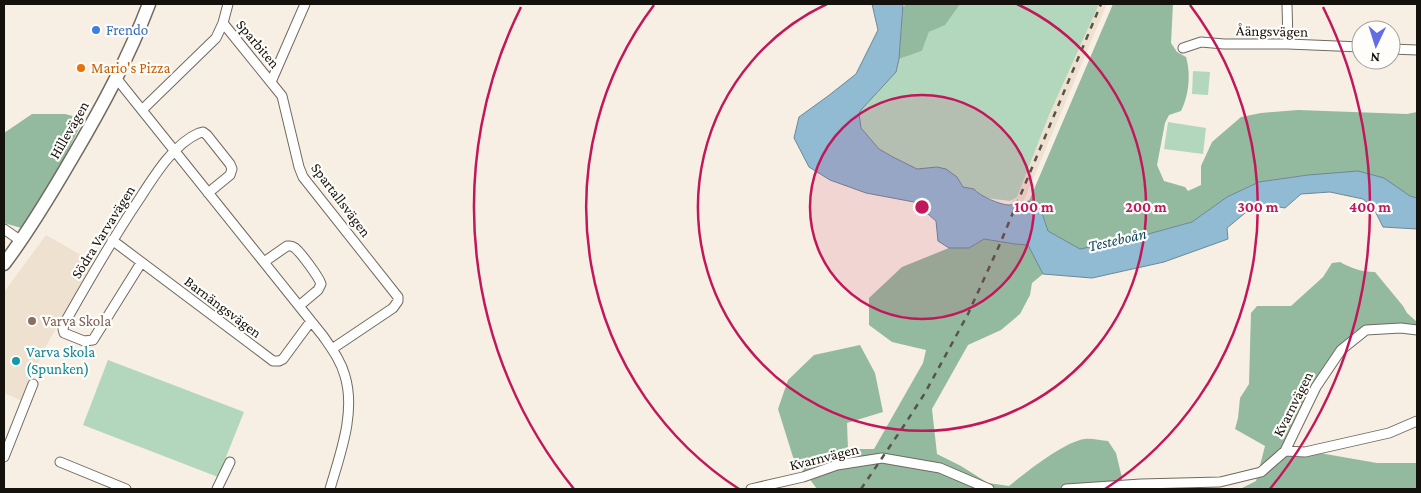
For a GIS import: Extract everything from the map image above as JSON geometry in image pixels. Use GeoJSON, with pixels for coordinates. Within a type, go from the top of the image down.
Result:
{"type":"FeatureCollection","features":[{"type":"Feature","properties":{"kind":"street","name":"Hillevägen"},"geometry":{"type":"LineString","coordinates":[[4,264],[57,184],[117,79],[149,4]]}},
{"type":"Feature","properties":{"kind":"street"},"geometry":{"type":"LineString","coordinates":[[142,110],[216,38],[223,23],[228,4]]}},
{"type":"Feature","properties":{"kind":"street"},"geometry":{"type":"LineString","coordinates":[[272,82],[305,4]]}},
{"type":"Feature","properties":{"kind":"street"},"geometry":{"type":"LineString","coordinates":[[1287,4],[1288,44]]}},
{"type":"Feature","properties":{"kind":"street","name":"Sparbiten"},"geometry":{"type":"LineString","coordinates":[[223,23],[272,82]]}},
{"type":"Feature","properties":{"kind":"street","name":"Åängsvägen"},"geometry":{"type":"LineString","coordinates":[[1183,48],[1201,42],[1351,47]]}},
{"type":"Feature","properties":{"kind":"street"},"geometry":{"type":"LineString","coordinates":[[1401,49],[1417,50]]}},
{"type":"Feature","properties":{"kind":"street"},"geometry":{"type":"LineString","coordinates":[[117,79],[311,321],[332,349],[344,370],[349,399],[345,432],[330,489]]}},
{"type":"Feature","properties":{"kind":"street","name":"Spartallsvägen"},"geometry":{"type":"LineString","coordinates":[[272,82],[282,96],[298,167],[303,177],[398,297],[398,301],[393,308],[332,349]]}},
{"type":"Feature","properties":{"kind":"street","name":"Södra Varvavägen"},"geometry":{"type":"LineString","coordinates":[[142,264],[93,340],[88,342],[82,341],[67,335],[63,331],[64,324],[112,240],[156,174],[175,150],[197,133],[203,132],[209,137],[232,169],[230,175],[208,193]]}},
{"type":"Feature","properties":{"kind":"street"},"geometry":{"type":"LineString","coordinates":[[4,229],[20,241]]}},
{"type":"Feature","properties":{"kind":"street","name":"Barnängsvägen"},"geometry":{"type":"LineString","coordinates":[[112,240],[273,361],[283,359],[311,321]]}},
{"type":"Feature","properties":{"kind":"street"},"geometry":{"type":"LineString","coordinates":[[264,262],[287,246],[292,246],[297,250],[321,284],[318,290],[299,306]]}},
{"type":"Feature","properties":{"kind":"street","name":"Kvarnvägen"},"geometry":{"type":"LineString","coordinates":[[1066,489],[1140,484],[1181,486],[1220,482],[1262,472],[1285,451],[1316,386],[1341,350],[1366,330],[1401,328],[1417,330]]}},
{"type":"Feature","properties":{"kind":"street"},"geometry":{"type":"LineString","coordinates":[[4,457],[33,384]]}},
{"type":"Feature","properties":{"kind":"street"},"geometry":{"type":"LineString","coordinates":[[1285,451],[1305,452],[1389,433],[1417,421]]}},
{"type":"Feature","properties":{"kind":"street","name":"Kvarnvägen"},"geometry":{"type":"LineString","coordinates":[[751,489],[803,477],[837,466],[882,458],[940,468],[989,489]]}},
{"type":"Feature","properties":{"kind":"street"},"geometry":{"type":"LineString","coordinates":[[60,462],[126,489]]}},
{"type":"Feature","properties":{"kind":"street"},"geometry":{"type":"LineString","coordinates":[[217,489],[230,462]]}},
{"type":"Feature","properties":{"kind":"shaded area"},"geometry":{"type":"Polygon","coordinates":[[[1095,4],[1107,4],[1004,248],[854,489],[994,244],[1095,4]]]}},
{"type":"Feature","properties":{"kind":"shaded area","name":"Varva Skola"},"geometry":{"type":"Polygon","coordinates":[[[46,235],[93,262],[44,350],[22,401],[4,393],[4,292],[46,235]]]}},
{"type":"Feature","properties":{"kind":"green space"},"geometry":{"type":"Polygon","coordinates":[[[906,4],[960,4],[945,25],[929,32],[922,51],[899,59],[903,7],[906,4]]]}},
{"type":"Feature","properties":{"kind":"green space"},"geometry":{"type":"Polygon","coordinates":[[[960,4],[1099,4],[1049,115],[1017,197],[1010,201],[985,197],[974,189],[963,187],[957,177],[937,167],[917,169],[911,167],[879,149],[861,128],[859,114],[861,110],[896,72],[899,59],[922,51],[929,32],[935,29],[960,4]]]}},
{"type":"Feature","properties":{"kind":"green space"},"geometry":{"type":"Polygon","coordinates":[[[1113,4],[1173,4],[1171,43],[1177,52],[1186,57],[1188,84],[1186,98],[1181,111],[1169,115],[1165,123],[1157,165],[1164,181],[1185,187],[1188,191],[1201,185],[1201,166],[1212,142],[1241,117],[1261,113],[1298,110],[1407,114],[1417,112],[1417,198],[1400,190],[1308,175],[1259,182],[1227,197],[1192,222],[1141,236],[1080,249],[1048,231],[1041,210],[1029,201],[1113,4]]]}},
{"type":"Feature","properties":{"kind":"green space"},"geometry":{"type":"Polygon","coordinates":[[[1193,71],[1210,72],[1208,95],[1192,94],[1193,71]]]}},
{"type":"Feature","properties":{"kind":"green space"},"geometry":{"type":"Polygon","coordinates":[[[32,114],[65,114],[84,119],[54,177],[21,228],[4,223],[4,133],[32,114]]]}},
{"type":"Feature","properties":{"kind":"green space"},"geometry":{"type":"Polygon","coordinates":[[[1168,122],[1206,128],[1203,154],[1164,149],[1168,122]]]}},
{"type":"Feature","properties":{"kind":"green space"},"geometry":{"type":"Polygon","coordinates":[[[984,239],[1029,245],[1043,274],[1032,283],[1030,295],[1020,314],[1001,330],[968,345],[932,409],[937,454],[988,483],[1009,486],[1046,458],[1067,445],[1085,439],[1108,441],[1116,453],[1122,478],[1121,489],[817,489],[793,457],[778,409],[788,380],[814,355],[860,345],[875,373],[883,412],[847,423],[848,449],[874,449],[923,363],[926,350],[892,342],[869,325],[869,298],[902,267],[949,248],[969,248],[984,239]]]}},
{"type":"Feature","properties":{"kind":"green space"},"geometry":{"type":"Polygon","coordinates":[[[1340,262],[1356,269],[1375,272],[1407,313],[1417,322],[1417,327],[1376,327],[1356,331],[1336,349],[1285,447],[1377,463],[1417,463],[1417,489],[1240,489],[1256,481],[1265,446],[1235,429],[1240,398],[1249,384],[1251,313],[1257,306],[1291,306],[1323,277],[1332,263],[1340,262]]]}},
{"type":"Feature","properties":{"kind":"green space"},"geometry":{"type":"Polygon","coordinates":[[[108,360],[244,412],[218,477],[83,425],[108,360]]]}},
{"type":"Feature","properties":{"kind":"water"},"geometry":{"type":"Polygon","coordinates":[[[872,4],[903,4],[899,59],[896,72],[861,110],[859,114],[861,128],[879,149],[917,169],[937,167],[946,169],[957,177],[963,187],[974,189],[985,197],[1005,205],[1029,201],[1041,210],[1048,231],[1080,249],[1141,236],[1192,222],[1227,197],[1259,182],[1308,175],[1358,171],[1384,178],[1410,196],[1417,198],[1417,229],[1383,227],[1374,209],[1363,199],[1330,192],[1301,194],[1285,208],[1257,203],[1227,228],[1228,239],[1164,262],[1092,278],[1043,274],[1028,245],[984,239],[969,248],[949,248],[938,241],[936,221],[914,202],[866,193],[830,180],[809,167],[794,138],[799,117],[856,74],[878,30],[872,4]]]}},
{"type":"Feature","properties":{"kind":"railway"},"geometry":{"type":"LineString","coordinates":[[861,489],[925,393],[968,314],[999,246],[1101,4]]}},
{"type":"Feature","properties":{"kind":"place","name":"Frendo"},"geometry":{"type":"Point","coordinates":[96,30]}},
{"type":"Feature","properties":{"kind":"place","name":"Mario's Pizza"},"geometry":{"type":"Point","coordinates":[81,68]}},
{"type":"Feature","properties":{"kind":"place","name":"Varva Skola"},"geometry":{"type":"Point","coordinates":[32,321]}},
{"type":"Feature","properties":{"kind":"place","name":"Varva Skola (Spunken)"},"geometry":{"type":"Point","coordinates":[16,361]}},
{"type":"Feature","properties":{"kind":"water label","name":"Testeboån"},"geometry":{"type":"Point","coordinates":[1117,239]}}]}
